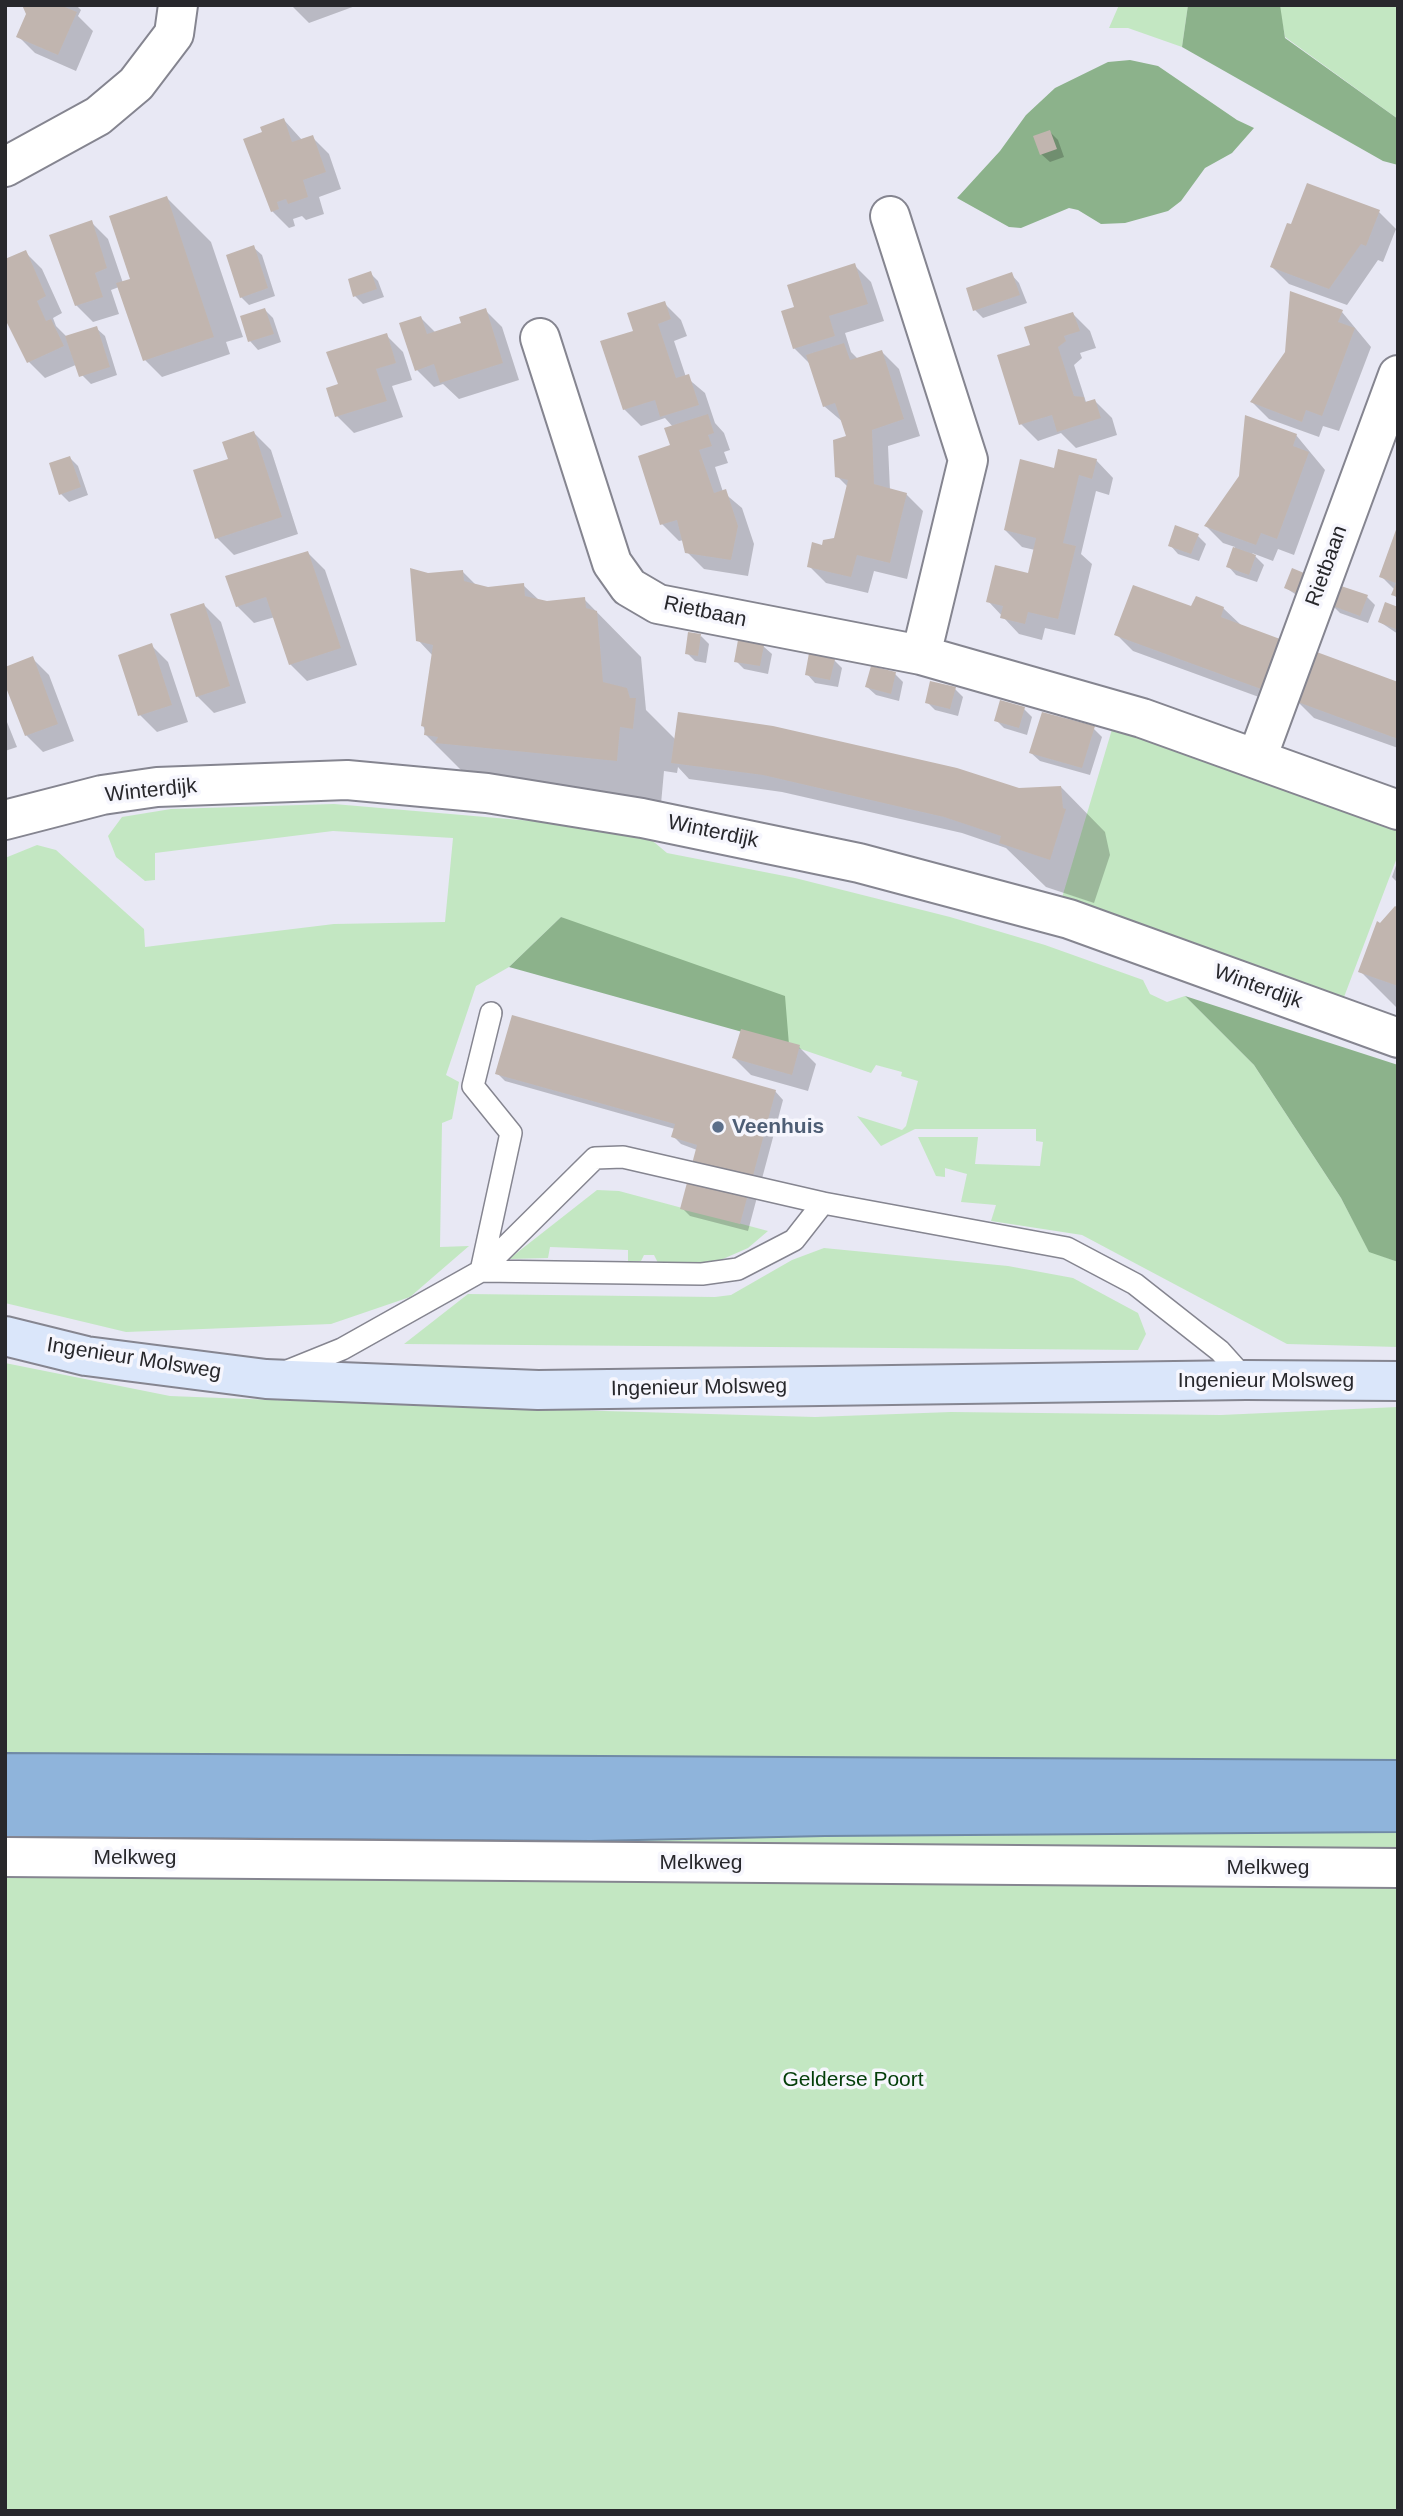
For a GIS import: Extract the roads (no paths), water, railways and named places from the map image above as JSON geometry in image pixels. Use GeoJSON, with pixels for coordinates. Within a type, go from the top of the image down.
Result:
{"type":"FeatureCollection","features":[{"type":"Feature","properties":{"kind":"main road","name":"Ingenieur Molsweg"},"geometry":{"type":"LineString","coordinates":[[5,1336],[86,1356],[267,1379],[538,1390],[1247,1380],[1398,1381]]}},
{"type":"Feature","properties":{"kind":"street"},"geometry":{"type":"LineString","coordinates":[[5,167],[98,116],[136,84],[174,34],[178,5]]}},
{"type":"Feature","properties":{"kind":"street"},"geometry":{"type":"LineString","coordinates":[[890,216],[968,460],[921,655]]}},
{"type":"Feature","properties":{"kind":"street","name":"Rietbaan"},"geometry":{"type":"LineString","coordinates":[[541,338],[612,563],[629,587],[658,604],[921,655],[1142,718],[1398,810]]}},
{"type":"Feature","properties":{"kind":"street","name":"Rietbaan"},"geometry":{"type":"LineString","coordinates":[[1257,758],[1398,375]]}},
{"type":"Feature","properties":{"kind":"street","name":"Winterdijk"},"geometry":{"type":"LineString","coordinates":[[5,820],[102,795],[157,787],[347,780],[487,793],[642,818],[859,863],[1043,912],[1398,1038]]}},
{"type":"Feature","properties":{"kind":"street","name":"Melkweg"},"geometry":{"type":"LineString","coordinates":[[5,1857],[1398,1868]]}},
{"type":"Feature","properties":{"kind":"lane"},"geometry":{"type":"LineString","coordinates":[[481,1271],[510,1133],[473,1086],[491,1013]]}},
{"type":"Feature","properties":{"kind":"lane"},"geometry":{"type":"LineString","coordinates":[[267,1379],[342,1349],[481,1271],[595,1158],[623,1157],[824,1203],[1067,1248],[1135,1284],[1220,1351],[1247,1380]]}},
{"type":"Feature","properties":{"kind":"lane"},"geometry":{"type":"LineString","coordinates":[[481,1271],[702,1274],[738,1269],[794,1240],[824,1203]]}},
{"type":"Feature","properties":{"kind":"water"},"geometry":{"type":"Polygon","coordinates":[[[5,1753],[1398,1760],[1398,1832],[825,1836],[591,1841],[5,1837],[5,1753]]]}},
{"type":"Feature","properties":{"kind":"place","name":"Veenhuis"},"geometry":{"type":"Point","coordinates":[718,1127]}},
{"type":"Feature","properties":{"kind":"park label","name":"Gelderse Poort"},"geometry":{"type":"Point","coordinates":[853,2080]}}]}
